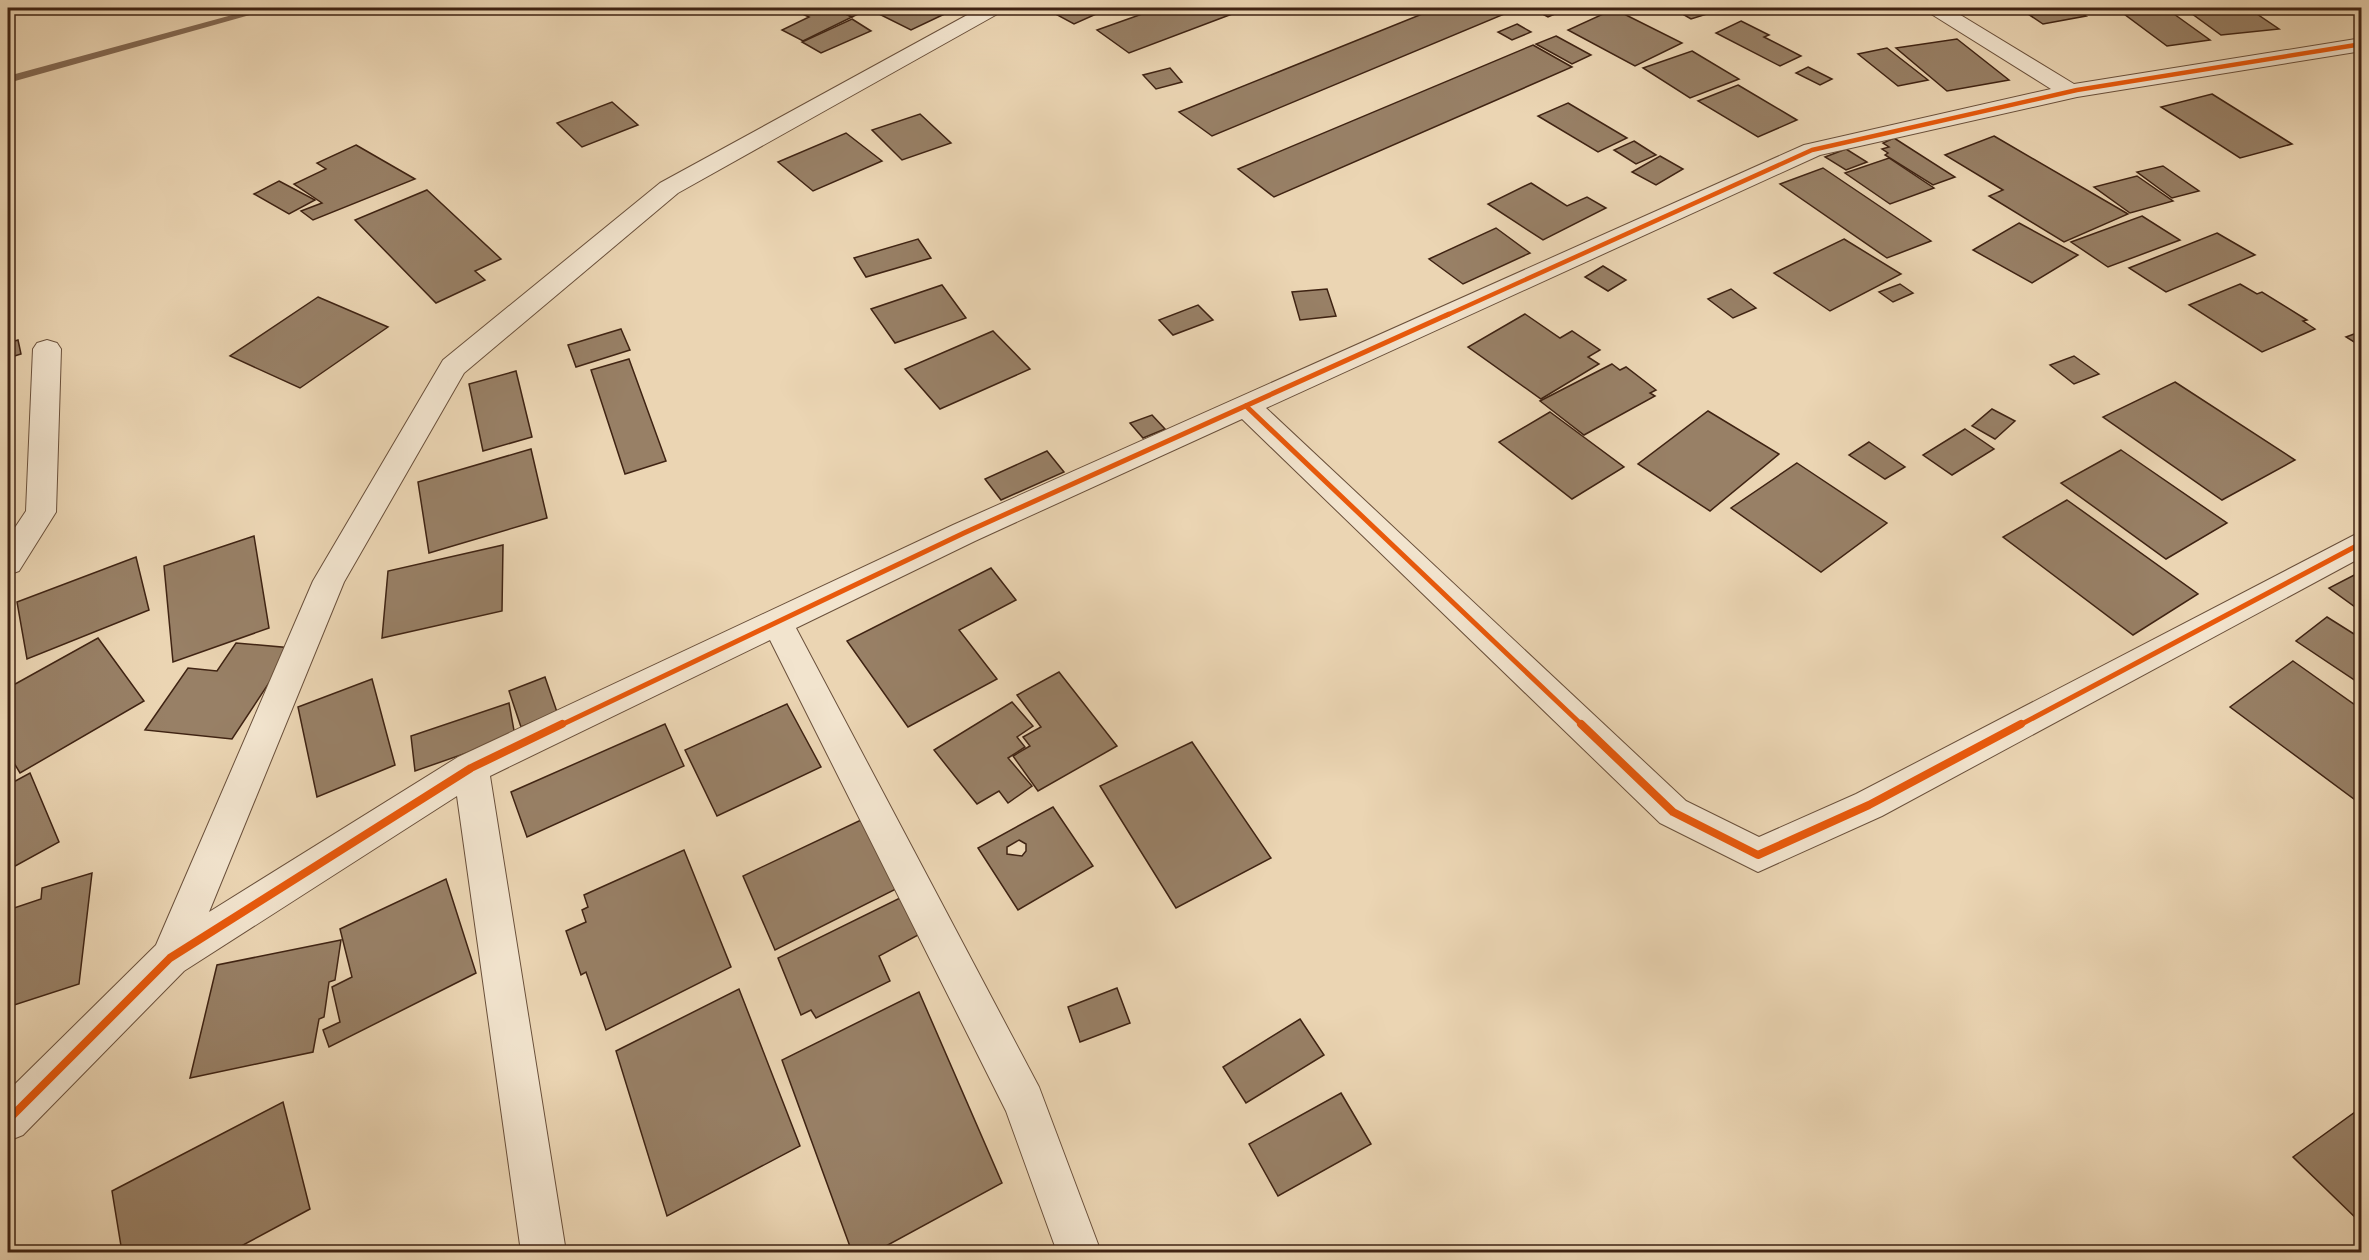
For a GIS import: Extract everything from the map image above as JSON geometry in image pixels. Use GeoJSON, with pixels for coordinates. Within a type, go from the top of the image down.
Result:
{"type":"FeatureCollection","features":[{"type":"Feature","properties":{"kind":"street"},"geometry":{"type":"LineString","coordinates":[[170,958],[329,581],[453,367],[669,188],[994,8]]}},
{"type":"Feature","properties":{"kind":"street"},"geometry":{"type":"LineString","coordinates":[[1935,8],[2070,91]]}},
{"type":"Feature","properties":{"kind":"street"},"geometry":{"type":"LineString","coordinates":[[8,1120],[170,958],[471,768],[964,533],[1812,150],[2070,91],[2361,44]]}},
{"type":"Feature","properties":{"kind":"street"},"geometry":{"type":"LineString","coordinates":[[8,563],[41,512],[47,349]]}},
{"type":"Feature","properties":{"kind":"street"},"geometry":{"type":"LineString","coordinates":[[1246,406],[1673,812],[1758,855],[1869,805],[2361,543]]}},
{"type":"Feature","properties":{"kind":"street"},"geometry":{"type":"LineString","coordinates":[[777,622],[1024,1102],[1079,1252]]}},
{"type":"Feature","properties":{"kind":"street"},"geometry":{"type":"LineString","coordinates":[[471,768],[544,1252]]}},
{"type":"Feature","properties":{"kind":"building"},"geometry":{"type":"Polygon","coordinates":[[[802,8],[832,8],[852,17],[803,41],[782,30],[809,17],[796,11],[802,8]]]}},
{"type":"Feature","properties":{"kind":"building"},"geometry":{"type":"Polygon","coordinates":[[[834,8],[871,8],[852,17],[834,8]]]}},
{"type":"Feature","properties":{"kind":"building"},"geometry":{"type":"Polygon","coordinates":[[[880,8],[955,9],[911,30],[873,11],[880,8]]]}},
{"type":"Feature","properties":{"kind":"building"},"geometry":{"type":"Polygon","coordinates":[[[1096,8],[1103,11],[1074,24],[1048,10],[1096,8]]]}},
{"type":"Feature","properties":{"kind":"building"},"geometry":{"type":"Polygon","coordinates":[[[1159,8],[1248,8],[1129,53],[1097,30],[1159,8]]]}},
{"type":"Feature","properties":{"kind":"building"},"geometry":{"type":"Polygon","coordinates":[[[1437,8],[1489,8],[1502,15],[1212,136],[1179,112],[1437,8]]]}},
{"type":"Feature","properties":{"kind":"building"},"geometry":{"type":"Polygon","coordinates":[[[1531,8],[1569,8],[1548,17],[1531,8]]]}},
{"type":"Feature","properties":{"kind":"building"},"geometry":{"type":"Polygon","coordinates":[[[1672,8],[1726,8],[1691,19],[1672,8]]]}},
{"type":"Feature","properties":{"kind":"building"},"geometry":{"type":"Polygon","coordinates":[[[2019,8],[2073,8],[2086,16],[2043,24],[2019,8]]]}},
{"type":"Feature","properties":{"kind":"building"},"geometry":{"type":"Polygon","coordinates":[[[2184,8],[2248,8],[2279,29],[2221,35],[2184,8]]]}},
{"type":"Feature","properties":{"kind":"building"},"geometry":{"type":"Polygon","coordinates":[[[1614,9],[1682,43],[1635,66],[1568,30],[1614,9]]]}},
{"type":"Feature","properties":{"kind":"building"},"geometry":{"type":"Polygon","coordinates":[[[2167,9],[2210,40],[2167,46],[2124,14],[2167,9]]]}},
{"type":"Feature","properties":{"kind":"building"},"geometry":{"type":"Polygon","coordinates":[[[852,19],[871,31],[821,53],[802,42],[852,19]]]}},
{"type":"Feature","properties":{"kind":"building"},"geometry":{"type":"Polygon","coordinates":[[[1741,21],[1769,35],[1764,37],[1801,56],[1780,66],[1716,33],[1741,21]]]}},
{"type":"Feature","properties":{"kind":"building"},"geometry":{"type":"Polygon","coordinates":[[[1517,24],[1531,32],[1512,40],[1498,32],[1517,24]]]}},
{"type":"Feature","properties":{"kind":"building"},"geometry":{"type":"Polygon","coordinates":[[[1556,36],[1591,55],[1572,64],[1536,44],[1556,36]]]}},
{"type":"Feature","properties":{"kind":"building"},"geometry":{"type":"Polygon","coordinates":[[[1957,39],[2009,80],[1947,91],[1896,48],[1957,39]]]}},
{"type":"Feature","properties":{"kind":"building"},"geometry":{"type":"Polygon","coordinates":[[[1533,45],[1572,67],[1274,197],[1238,169],[1533,45]]]}},
{"type":"Feature","properties":{"kind":"building"},"geometry":{"type":"Polygon","coordinates":[[[1887,48],[1928,80],[1898,86],[1858,54],[1887,48]]]}},
{"type":"Feature","properties":{"kind":"building"},"geometry":{"type":"Polygon","coordinates":[[[1692,51],[1739,79],[1690,98],[1643,68],[1692,51]]]}},
{"type":"Feature","properties":{"kind":"building"},"geometry":{"type":"Polygon","coordinates":[[[1808,67],[1832,79],[1820,85],[1796,73],[1808,67]]]}},
{"type":"Feature","properties":{"kind":"building"},"geometry":{"type":"Polygon","coordinates":[[[1170,68],[1182,82],[1156,89],[1143,75],[1170,68]]]}},
{"type":"Feature","properties":{"kind":"building"},"geometry":{"type":"Polygon","coordinates":[[[1738,85],[1797,120],[1758,137],[1698,101],[1738,85]]]}},
{"type":"Feature","properties":{"kind":"building"},"geometry":{"type":"Polygon","coordinates":[[[2212,94],[2292,144],[2240,158],[2161,107],[2212,94]]]}},
{"type":"Feature","properties":{"kind":"building"},"geometry":{"type":"Polygon","coordinates":[[[612,102],[638,125],[582,147],[557,123],[612,102]]]}},
{"type":"Feature","properties":{"kind":"building"},"geometry":{"type":"Polygon","coordinates":[[[1568,103],[1627,138],[1598,152],[1538,116],[1568,103]]]}},
{"type":"Feature","properties":{"kind":"building"},"geometry":{"type":"Polygon","coordinates":[[[920,114],[951,143],[902,160],[872,130],[920,114]]]}},
{"type":"Feature","properties":{"kind":"building"},"geometry":{"type":"Polygon","coordinates":[[[846,133],[882,161],[813,191],[778,162],[846,133]]]}},
{"type":"Feature","properties":{"kind":"building"},"geometry":{"type":"Polygon","coordinates":[[[1994,136],[2128,214],[2064,242],[1989,196],[2003,190],[1945,155],[1994,136]]]}},
{"type":"Feature","properties":{"kind":"building"},"geometry":{"type":"Polygon","coordinates":[[[1894,138],[1955,177],[1933,185],[1885,155],[1888,153],[1882,149],[1889,147],[1883,143],[1894,138]]]}},
{"type":"Feature","properties":{"kind":"building"},"geometry":{"type":"Polygon","coordinates":[[[1634,141],[1656,155],[1636,164],[1614,150],[1634,141]]]}},
{"type":"Feature","properties":{"kind":"building"},"geometry":{"type":"Polygon","coordinates":[[[356,145],[415,179],[313,220],[301,211],[322,203],[294,184],[326,169],[317,163],[356,145]]]}},
{"type":"Feature","properties":{"kind":"building"},"geometry":{"type":"Polygon","coordinates":[[[1846,149],[1867,162],[1846,170],[1825,157],[1846,149]]]}},
{"type":"Feature","properties":{"kind":"building"},"geometry":{"type":"Polygon","coordinates":[[[1660,156],[1683,169],[1656,185],[1632,172],[1660,156]]]}},
{"type":"Feature","properties":{"kind":"building"},"geometry":{"type":"Polygon","coordinates":[[[1889,158],[1934,188],[1890,204],[1845,173],[1889,158]]]}},
{"type":"Feature","properties":{"kind":"building"},"geometry":{"type":"Polygon","coordinates":[[[2163,166],[2199,191],[2172,198],[2137,172],[2163,166]]]}},
{"type":"Feature","properties":{"kind":"building"},"geometry":{"type":"Polygon","coordinates":[[[1823,168],[1931,241],[1887,258],[1780,184],[1823,168]]]}},
{"type":"Feature","properties":{"kind":"building"},"geometry":{"type":"Polygon","coordinates":[[[2137,176],[2173,201],[2130,213],[2094,187],[2137,176]]]}},
{"type":"Feature","properties":{"kind":"building"},"geometry":{"type":"Polygon","coordinates":[[[279,181],[315,200],[289,214],[254,194],[279,181]]]}},
{"type":"Feature","properties":{"kind":"building"},"geometry":{"type":"Polygon","coordinates":[[[1531,183],[1567,206],[1587,197],[1606,208],[1543,240],[1488,204],[1531,183]]]}},
{"type":"Feature","properties":{"kind":"building"},"geometry":{"type":"Polygon","coordinates":[[[427,190],[501,259],[475,271],[485,280],[436,303],[355,220],[427,190]]]}},
{"type":"Feature","properties":{"kind":"building"},"geometry":{"type":"Polygon","coordinates":[[[2142,216],[2180,240],[2108,267],[2071,242],[2142,216]]]}},
{"type":"Feature","properties":{"kind":"building"},"geometry":{"type":"Polygon","coordinates":[[[2019,223],[2078,255],[2032,283],[1973,250],[2019,223]]]}},
{"type":"Feature","properties":{"kind":"building"},"geometry":{"type":"Polygon","coordinates":[[[1496,228],[1530,253],[1463,284],[1429,259],[1496,228]]]}},
{"type":"Feature","properties":{"kind":"building"},"geometry":{"type":"Polygon","coordinates":[[[2217,233],[2255,255],[2166,292],[2129,268],[2217,233]]]}},
{"type":"Feature","properties":{"kind":"building"},"geometry":{"type":"Polygon","coordinates":[[[918,239],[931,258],[866,277],[854,258],[918,239]]]}},
{"type":"Feature","properties":{"kind":"building"},"geometry":{"type":"Polygon","coordinates":[[[1844,239],[1901,274],[1830,311],[1774,273],[1844,239]]]}},
{"type":"Feature","properties":{"kind":"building"},"geometry":{"type":"Polygon","coordinates":[[[1603,266],[1626,280],[1608,291],[1585,277],[1603,266]]]}},
{"type":"Feature","properties":{"kind":"building"},"geometry":{"type":"Polygon","coordinates":[[[1900,284],[1913,293],[1893,302],[1879,292],[1900,284]]]}},
{"type":"Feature","properties":{"kind":"building"},"geometry":{"type":"Polygon","coordinates":[[[2240,284],[2257,294],[2262,292],[2307,320],[2303,321],[2315,329],[2262,352],[2189,305],[2240,284]]]}},
{"type":"Feature","properties":{"kind":"building"},"geometry":{"type":"Polygon","coordinates":[[[942,285],[966,318],[895,343],[871,309],[942,285]]]}},
{"type":"Feature","properties":{"kind":"building"},"geometry":{"type":"Polygon","coordinates":[[[1327,289],[1336,316],[1300,320],[1292,292],[1327,289]]]}},
{"type":"Feature","properties":{"kind":"building"},"geometry":{"type":"Polygon","coordinates":[[[1731,289],[1756,308],[1733,318],[1708,299],[1731,289]]]}},
{"type":"Feature","properties":{"kind":"building"},"geometry":{"type":"Polygon","coordinates":[[[318,297],[388,327],[300,388],[230,356],[318,297]]]}},
{"type":"Feature","properties":{"kind":"building"},"geometry":{"type":"Polygon","coordinates":[[[1198,305],[1213,320],[1173,335],[1159,320],[1198,305]]]}},
{"type":"Feature","properties":{"kind":"building"},"geometry":{"type":"Polygon","coordinates":[[[1525,314],[1560,338],[1572,331],[1600,350],[1588,357],[1599,364],[1541,399],[1468,347],[1525,314]]]}},
{"type":"Feature","properties":{"kind":"building"},"geometry":{"type":"Polygon","coordinates":[[[621,329],[630,350],[576,367],[568,345],[621,329]]]}},
{"type":"Feature","properties":{"kind":"building"},"geometry":{"type":"Polygon","coordinates":[[[993,331],[1030,369],[940,409],[905,369],[993,331]]]}},
{"type":"Feature","properties":{"kind":"building"},"geometry":{"type":"Polygon","coordinates":[[[2362,331],[2362,347],[2346,337],[2362,331]]]}},
{"type":"Feature","properties":{"kind":"building"},"geometry":{"type":"Polygon","coordinates":[[[18,340],[21,354],[8,358],[8,343],[18,340]]]}},
{"type":"Feature","properties":{"kind":"building"},"geometry":{"type":"Polygon","coordinates":[[[2074,356],[2099,374],[2074,384],[2050,365],[2074,356]]]}},
{"type":"Feature","properties":{"kind":"building"},"geometry":{"type":"Polygon","coordinates":[[[629,359],[666,461],[625,474],[591,370],[629,359]]]}},
{"type":"Feature","properties":{"kind":"building"},"geometry":{"type":"Polygon","coordinates":[[[1612,364],[1620,370],[1626,367],[1656,390],[1650,393],[1655,396],[1584,435],[1540,401],[1612,364]]]}},
{"type":"Feature","properties":{"kind":"building"},"geometry":{"type":"Polygon","coordinates":[[[516,371],[532,437],[483,451],[469,384],[516,371]]]}},
{"type":"Feature","properties":{"kind":"building"},"geometry":{"type":"Polygon","coordinates":[[[2175,382],[2295,460],[2222,500],[2103,417],[2175,382]]]}},
{"type":"Feature","properties":{"kind":"building"},"geometry":{"type":"Polygon","coordinates":[[[1992,409],[2015,421],[1995,439],[1972,426],[1992,409]]]}},
{"type":"Feature","properties":{"kind":"building"},"geometry":{"type":"Polygon","coordinates":[[[1708,411],[1779,454],[1710,511],[1638,464],[1708,411]]]}},
{"type":"Feature","properties":{"kind":"building"},"geometry":{"type":"Polygon","coordinates":[[[1550,412],[1624,467],[1572,499],[1499,442],[1550,412]]]}},
{"type":"Feature","properties":{"kind":"building"},"geometry":{"type":"Polygon","coordinates":[[[1152,415],[1165,429],[1143,438],[1130,423],[1152,415]]]}},
{"type":"Feature","properties":{"kind":"building"},"geometry":{"type":"Polygon","coordinates":[[[1965,429],[1994,449],[1952,475],[1923,455],[1965,429]]]}},
{"type":"Feature","properties":{"kind":"building"},"geometry":{"type":"Polygon","coordinates":[[[1869,442],[1905,467],[1885,479],[1849,455],[1869,442]]]}},
{"type":"Feature","properties":{"kind":"building"},"geometry":{"type":"Polygon","coordinates":[[[531,449],[547,518],[429,553],[418,482],[531,449]]]}},
{"type":"Feature","properties":{"kind":"building"},"geometry":{"type":"Polygon","coordinates":[[[2121,450],[2227,523],[2166,559],[2061,483],[2121,450]]]}},
{"type":"Feature","properties":{"kind":"building"},"geometry":{"type":"Polygon","coordinates":[[[1047,451],[1064,472],[1001,500],[985,479],[1047,451]]]}},
{"type":"Feature","properties":{"kind":"building"},"geometry":{"type":"Polygon","coordinates":[[[1797,463],[1887,523],[1821,572],[1731,508],[1797,463]]]}},
{"type":"Feature","properties":{"kind":"building"},"geometry":{"type":"Polygon","coordinates":[[[8,479],[14,525],[8,528],[8,479]]]}},
{"type":"Feature","properties":{"kind":"building"},"geometry":{"type":"Polygon","coordinates":[[[2067,500],[2198,594],[2133,635],[2003,537],[2067,500]]]}},
{"type":"Feature","properties":{"kind":"building"},"geometry":{"type":"Polygon","coordinates":[[[254,536],[269,628],[173,662],[164,566],[254,536]]]}},
{"type":"Feature","properties":{"kind":"building"},"geometry":{"type":"Polygon","coordinates":[[[503,545],[502,611],[382,638],[388,571],[503,545]]]}},
{"type":"Feature","properties":{"kind":"building"},"geometry":{"type":"Polygon","coordinates":[[[136,557],[149,610],[27,659],[17,602],[136,557]]]}},
{"type":"Feature","properties":{"kind":"building"},"geometry":{"type":"Polygon","coordinates":[[[991,568],[1016,600],[959,630],[997,679],[908,727],[847,641],[991,568]]]}},
{"type":"Feature","properties":{"kind":"building"},"geometry":{"type":"Polygon","coordinates":[[[2362,571],[2362,612],[2329,588],[2362,571]]]}},
{"type":"Feature","properties":{"kind":"building"},"geometry":{"type":"Polygon","coordinates":[[[2327,617],[2362,639],[2362,685],[2296,641],[2327,617]]]}},
{"type":"Feature","properties":{"kind":"building"},"geometry":{"type":"Polygon","coordinates":[[[98,638],[144,701],[20,773],[8,753],[8,688],[98,638]]]}},
{"type":"Feature","properties":{"kind":"building"},"geometry":{"type":"Polygon","coordinates":[[[236,643],[292,648],[232,739],[145,730],[188,668],[217,671],[236,643]]]}},
{"type":"Feature","properties":{"kind":"building"},"geometry":{"type":"Polygon","coordinates":[[[2293,661],[2362,710],[2362,805],[2230,707],[2293,661]]]}},
{"type":"Feature","properties":{"kind":"building"},"geometry":{"type":"Polygon","coordinates":[[[1059,672],[1117,746],[1038,791],[1013,756],[1030,746],[1023,737],[1041,727],[1017,695],[1059,672]]]}},
{"type":"Feature","properties":{"kind":"building"},"geometry":{"type":"Polygon","coordinates":[[[545,677],[557,712],[521,727],[509,691],[545,677]]]}},
{"type":"Feature","properties":{"kind":"building"},"geometry":{"type":"Polygon","coordinates":[[[372,679],[395,765],[317,797],[298,707],[372,679]]]}},
{"type":"Feature","properties":{"kind":"building"},"geometry":{"type":"Polygon","coordinates":[[[1012,702],[1033,726],[1017,737],[1025,747],[1008,758],[1032,786],[1008,803],[999,791],[977,804],[934,750],[1012,702]]]}},
{"type":"Feature","properties":{"kind":"building"},"geometry":{"type":"Polygon","coordinates":[[[509,703],[515,736],[415,771],[411,736],[509,703]]]}},
{"type":"Feature","properties":{"kind":"building"},"geometry":{"type":"Polygon","coordinates":[[[787,704],[821,767],[717,816],[685,750],[787,704]]]}},
{"type":"Feature","properties":{"kind":"building"},"geometry":{"type":"Polygon","coordinates":[[[665,724],[684,766],[527,837],[511,792],[665,724]]]}},
{"type":"Feature","properties":{"kind":"building"},"geometry":{"type":"Polygon","coordinates":[[[1192,742],[1271,858],[1176,908],[1100,786],[1192,742]]]}},
{"type":"Feature","properties":{"kind":"building"},"geometry":{"type":"Polygon","coordinates":[[[30,773],[59,842],[8,870],[8,785],[30,773]]]}},
{"type":"Feature","properties":{"kind":"building"},"geometry":{"type":"Polygon","coordinates":[[[1053,807],[1093,866],[1018,910],[978,848],[1053,807]],[[1019,840],[1007,847],[1007,854],[1022,856],[1026,851],[1026,844],[1019,840]]]}},
{"type":"Feature","properties":{"kind":"building"},"geometry":{"type":"Polygon","coordinates":[[[861,820],[896,889],[775,950],[743,876],[861,820]]]}},
{"type":"Feature","properties":{"kind":"building"},"geometry":{"type":"Polygon","coordinates":[[[684,850],[731,967],[606,1030],[586,972],[581,975],[566,931],[586,922],[582,910],[588,907],[584,895],[684,850]]]}},
{"type":"Feature","properties":{"kind":"building"},"geometry":{"type":"Polygon","coordinates":[[[92,873],[79,984],[8,1007],[8,910],[41,899],[42,888],[92,873]]]}},
{"type":"Feature","properties":{"kind":"building"},"geometry":{"type":"Polygon","coordinates":[[[446,879],[476,973],[329,1047],[323,1030],[340,1022],[332,987],[352,977],[340,929],[446,879]]]}},
{"type":"Feature","properties":{"kind":"building"},"geometry":{"type":"Polygon","coordinates":[[[902,897],[920,934],[879,956],[890,981],[816,1018],[811,1010],[801,1015],[778,958],[902,897]]]}},
{"type":"Feature","properties":{"kind":"building"},"geometry":{"type":"Polygon","coordinates":[[[341,940],[335,980],[329,982],[324,1017],[319,1019],[313,1052],[190,1078],[217,965],[341,940]]]}},
{"type":"Feature","properties":{"kind":"building"},"geometry":{"type":"Polygon","coordinates":[[[1117,988],[1130,1023],[1080,1042],[1068,1007],[1117,988]]]}},
{"type":"Feature","properties":{"kind":"building"},"geometry":{"type":"Polygon","coordinates":[[[739,989],[800,1146],[667,1216],[616,1051],[739,989]]]}},
{"type":"Feature","properties":{"kind":"building"},"geometry":{"type":"Polygon","coordinates":[[[919,992],[1002,1183],[875,1252],[852,1252],[782,1060],[919,992]]]}},
{"type":"Feature","properties":{"kind":"building"},"geometry":{"type":"Polygon","coordinates":[[[1300,1019],[1324,1055],[1246,1103],[1223,1067],[1300,1019]]]}},
{"type":"Feature","properties":{"kind":"building"},"geometry":{"type":"Polygon","coordinates":[[[1341,1093],[1371,1144],[1278,1196],[1249,1144],[1341,1093]]]}},
{"type":"Feature","properties":{"kind":"building"},"geometry":{"type":"Polygon","coordinates":[[[283,1102],[310,1209],[230,1252],[122,1252],[112,1191],[283,1102]]]}},
{"type":"Feature","properties":{"kind":"building"},"geometry":{"type":"Polygon","coordinates":[[[2362,1107],[2362,1224],[2293,1157],[2362,1107]]]}},
{"type":"Feature","properties":{"kind":"waterway"},"geometry":{"type":"LineString","coordinates":[[8,80],[269,8]]}},
{"type":"Feature","properties":{"kind":"cycle path"},"geometry":{"type":"LineString","coordinates":[[8,1120],[170,958],[471,768],[964,533],[1812,150],[2077,90],[2362,44]]}},
{"type":"Feature","properties":{"kind":"cycle path"},"geometry":{"type":"LineString","coordinates":[[1246,406],[1673,812],[1758,855],[1869,805],[2362,543]]}}]}
